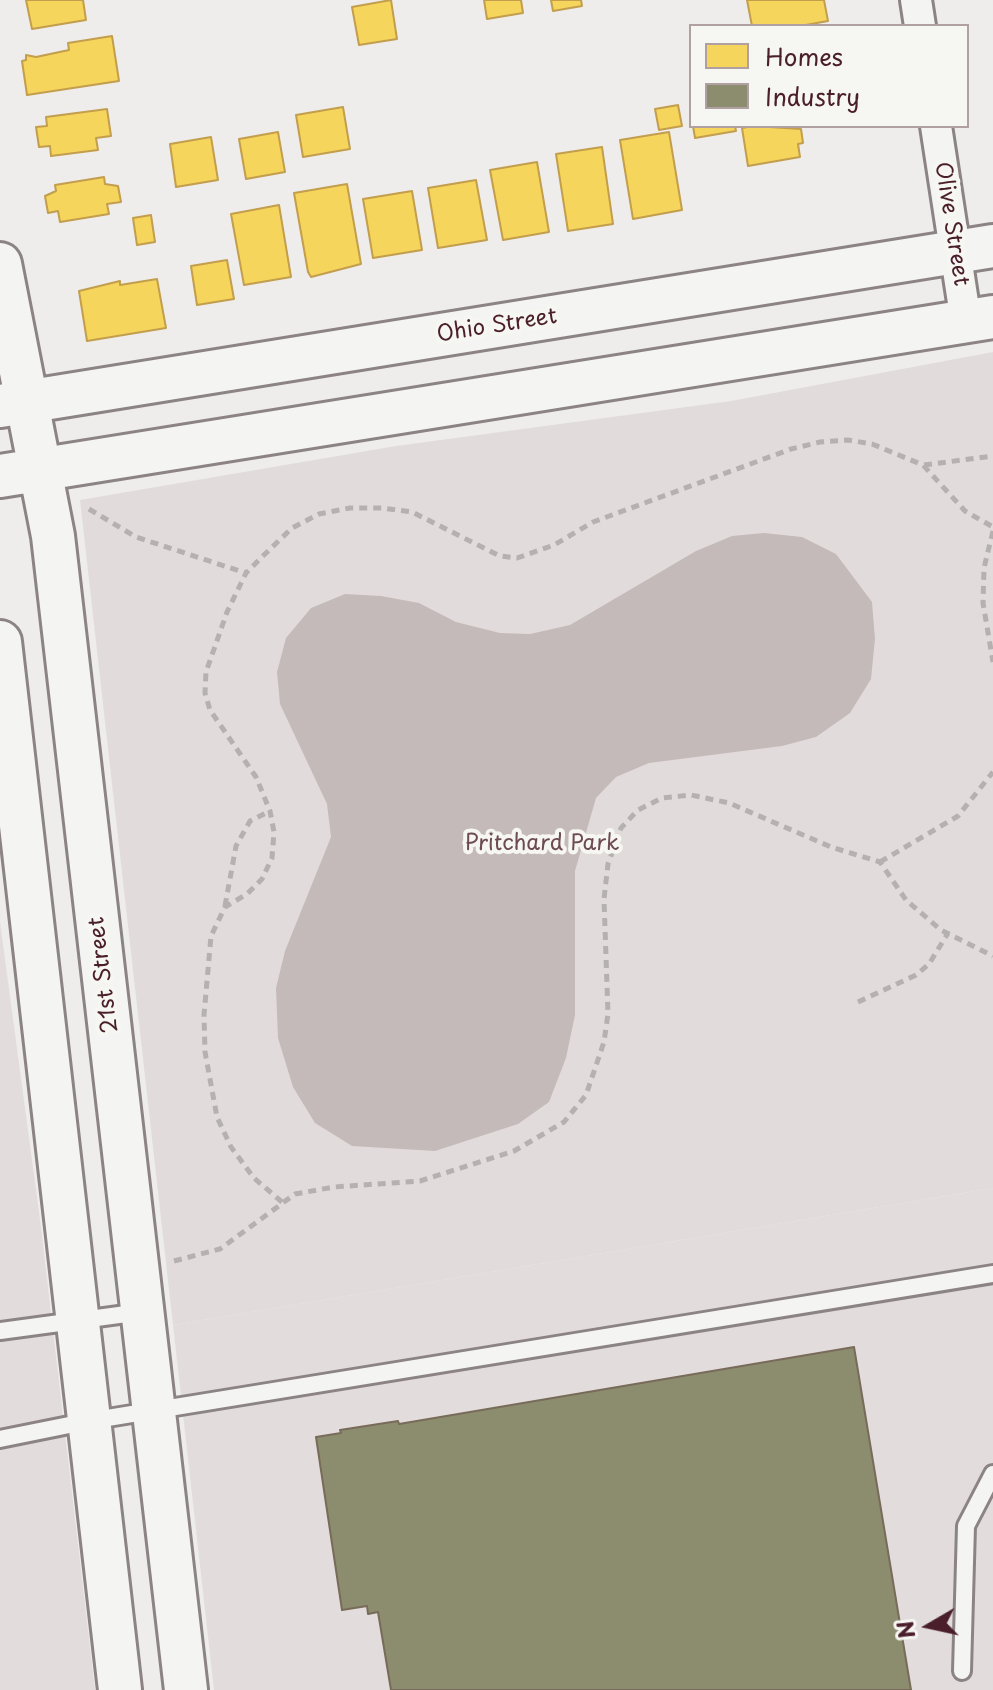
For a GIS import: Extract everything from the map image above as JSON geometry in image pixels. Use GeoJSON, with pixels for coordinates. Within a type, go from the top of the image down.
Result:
{"type":"FeatureCollection","features":[{"type":"Feature","properties":{"kind":"street"},"geometry":{"type":"LineString","coordinates":[[916,0],[920,24]]}},
{"type":"Feature","properties":{"kind":"street","name":"Olive Street"},"geometry":{"type":"LineString","coordinates":[[937,128],[974,250],[980,320]]}},
{"type":"Feature","properties":{"kind":"street","name":"Ohio Street"},"geometry":{"type":"LineString","coordinates":[[13,404],[974,250]]}},
{"type":"Feature","properties":{"kind":"street","name":"21st Street"},"geometry":{"type":"LineString","coordinates":[[0,264],[20,473],[53,536],[186,1690]]}},
{"type":"Feature","properties":{"kind":"street"},"geometry":{"type":"LineString","coordinates":[[20,473],[980,320]]}},
{"type":"Feature","properties":{"kind":"street"},"geometry":{"type":"LineString","coordinates":[[0,642],[120,1690]]}},
{"type":"Feature","properties":{"kind":"lane"},"geometry":{"type":"LineString","coordinates":[[0,1439],[154,1410],[993,1274]]}},
{"type":"Feature","properties":{"kind":"lane"},"geometry":{"type":"LineString","coordinates":[[0,1331],[142,1311]]}},
{"type":"Feature","properties":{"kind":"lane"},"geometry":{"type":"LineString","coordinates":[[962,1671],[966,1526],[993,1474]]}},
{"type":"Feature","properties":{"kind":"path"},"geometry":{"type":"LineString","coordinates":[[225,907],[254,887],[272,858],[274,832],[270,811],[256,777],[210,710],[205,693],[206,672],[246,573],[292,528],[319,514],[350,508],[412,512],[500,556],[517,558],[554,545],[593,522],[791,449],[820,442],[872,444],[923,465],[965,511],[993,529],[984,568],[983,603],[993,662]]}},
{"type":"Feature","properties":{"kind":"path"},"geometry":{"type":"LineString","coordinates":[[923,465],[993,456]]}},
{"type":"Feature","properties":{"kind":"path"},"geometry":{"type":"LineString","coordinates":[[89,509],[136,537],[246,573]]}},
{"type":"Feature","properties":{"kind":"path"},"geometry":{"type":"LineString","coordinates":[[880,862],[958,816],[993,772]]}},
{"type":"Feature","properties":{"kind":"path"},"geometry":{"type":"LineString","coordinates":[[167,1262],[220,1249],[295,1194],[334,1187],[420,1181],[514,1151],[564,1122],[586,1095],[604,1042],[608,1014],[604,899],[608,864],[621,828],[638,810],[662,798],[691,795],[729,803],[831,847],[880,862],[906,900],[948,933],[993,956]]}},
{"type":"Feature","properties":{"kind":"path"},"geometry":{"type":"LineString","coordinates":[[270,811],[250,821],[236,846],[225,907],[211,936],[204,1015],[210,1090],[231,1147],[254,1178],[282,1202]]}},
{"type":"Feature","properties":{"kind":"path"},"geometry":{"type":"LineString","coordinates":[[858,1002],[923,970],[948,933]]}},
{"type":"Feature","properties":{"kind":"shaded area"},"geometry":{"type":"Polygon","coordinates":[[[764,533],[802,537],[836,554],[872,602],[875,639],[871,679],[850,713],[816,737],[782,746],[649,763],[616,777],[596,798],[575,871],[575,1015],[566,1058],[549,1102],[518,1124],[435,1151],[352,1146],[315,1123],[293,1087],[278,1038],[276,988],[285,951],[331,837],[327,804],[280,704],[277,672],[286,638],[311,608],[345,594],[419,603],[456,622],[500,633],[530,634],[570,625],[696,551],[732,536],[764,533]]]}},
{"type":"Feature","properties":{"kind":"shaded area"},"geometry":{"type":"Polygon","coordinates":[[[0,922],[41,1227],[95,1690],[0,1690],[0,922]]]}},
{"type":"Feature","properties":{"kind":"shaded area"},"geometry":{"type":"Polygon","coordinates":[[[993,1188],[993,1690],[214,1690],[173,1325],[993,1188]]]}},
{"type":"Feature","properties":{"kind":"green space","name":"Pritchard Park"},"geometry":{"type":"Polygon","coordinates":[[[993,352],[993,1188],[173,1325],[80,500],[396,446],[731,401],[993,352]]]}},
{"type":"Feature","properties":{"kind":"building: Homes"},"geometry":{"type":"Polygon","coordinates":[[[26,0],[83,0],[86,20],[32,29],[26,0]]]}},
{"type":"Feature","properties":{"kind":"building: Homes"},"geometry":{"type":"Polygon","coordinates":[[[391,0],[397,39],[359,45],[352,7],[391,0]]]}},
{"type":"Feature","properties":{"kind":"building: Homes"},"geometry":{"type":"Polygon","coordinates":[[[484,0],[521,0],[523,13],[487,19],[484,0]]]}},
{"type":"Feature","properties":{"kind":"building: Homes"},"geometry":{"type":"Polygon","coordinates":[[[551,0],[581,0],[582,6],[553,11],[551,0]]]}},
{"type":"Feature","properties":{"kind":"building: Homes"},"geometry":{"type":"Polygon","coordinates":[[[747,0],[824,0],[828,21],[811,24],[752,24],[747,0]]]}},
{"type":"Feature","properties":{"kind":"building: Homes"},"geometry":{"type":"Polygon","coordinates":[[[112,36],[119,81],[27,95],[22,61],[26,60],[26,55],[36,57],[69,50],[68,43],[112,36]]]}},
{"type":"Feature","properties":{"kind":"building: Homes"},"geometry":{"type":"Polygon","coordinates":[[[678,105],[682,126],[659,130],[655,109],[678,105]]]}},
{"type":"Feature","properties":{"kind":"building: Homes"},"geometry":{"type":"Polygon","coordinates":[[[343,107],[350,149],[303,157],[296,115],[343,107]]]}},
{"type":"Feature","properties":{"kind":"building: Homes"},"geometry":{"type":"Polygon","coordinates":[[[107,109],[111,136],[96,138],[98,150],[51,156],[50,146],[39,147],[36,127],[47,126],[46,117],[107,109]]]}},
{"type":"Feature","properties":{"kind":"building: Homes"},"geometry":{"type":"Polygon","coordinates":[[[693,128],[735,128],[736,131],[695,138],[693,128]]]}},
{"type":"Feature","properties":{"kind":"building: Homes"},"geometry":{"type":"Polygon","coordinates":[[[742,128],[801,129],[803,143],[798,144],[800,157],[748,166],[742,128]]]}},
{"type":"Feature","properties":{"kind":"building: Homes"},"geometry":{"type":"Polygon","coordinates":[[[278,132],[285,172],[246,179],[239,139],[278,132]]]}},
{"type":"Feature","properties":{"kind":"building: Homes"},"geometry":{"type":"Polygon","coordinates":[[[669,132],[682,210],[633,219],[620,140],[669,132]]]}},
{"type":"Feature","properties":{"kind":"building: Homes"},"geometry":{"type":"Polygon","coordinates":[[[211,137],[218,180],[176,187],[170,144],[211,137]]]}},
{"type":"Feature","properties":{"kind":"building: Homes"},"geometry":{"type":"Polygon","coordinates":[[[602,147],[613,224],[568,231],[556,154],[602,147]]]}},
{"type":"Feature","properties":{"kind":"building: Homes"},"geometry":{"type":"Polygon","coordinates":[[[537,162],[549,232],[503,240],[490,170],[537,162]]]}},
{"type":"Feature","properties":{"kind":"building: Homes"},"geometry":{"type":"Polygon","coordinates":[[[104,177],[105,184],[118,186],[121,202],[107,204],[109,214],[60,222],[58,211],[48,213],[45,196],[56,191],[55,185],[104,177]]]}},
{"type":"Feature","properties":{"kind":"building: Homes"},"geometry":{"type":"Polygon","coordinates":[[[476,180],[487,240],[438,248],[428,188],[476,180]]]}},
{"type":"Feature","properties":{"kind":"building: Homes"},"geometry":{"type":"Polygon","coordinates":[[[347,184],[361,264],[311,277],[294,193],[347,184]]]}},
{"type":"Feature","properties":{"kind":"building: Homes"},"geometry":{"type":"Polygon","coordinates":[[[412,191],[422,250],[373,258],[363,199],[412,191]]]}},
{"type":"Feature","properties":{"kind":"building: Homes"},"geometry":{"type":"Polygon","coordinates":[[[279,205],[291,277],[244,285],[231,214],[279,205]]]}},
{"type":"Feature","properties":{"kind":"building: Homes"},"geometry":{"type":"Polygon","coordinates":[[[151,215],[155,242],[137,245],[133,218],[151,215]]]}},
{"type":"Feature","properties":{"kind":"building: Homes"},"geometry":{"type":"Polygon","coordinates":[[[227,260],[234,299],[197,305],[191,266],[227,260]]]}},
{"type":"Feature","properties":{"kind":"building: Homes"},"geometry":{"type":"Polygon","coordinates":[[[157,279],[166,328],[87,341],[79,291],[120,281],[120,285],[157,279]]]}},
{"type":"Feature","properties":{"kind":"building: Industry"},"geometry":{"type":"Polygon","coordinates":[[[854,1347],[911,1690],[391,1690],[378,1612],[368,1614],[367,1606],[342,1610],[316,1437],[341,1433],[340,1430],[398,1421],[399,1424],[854,1347]]]}}]}
